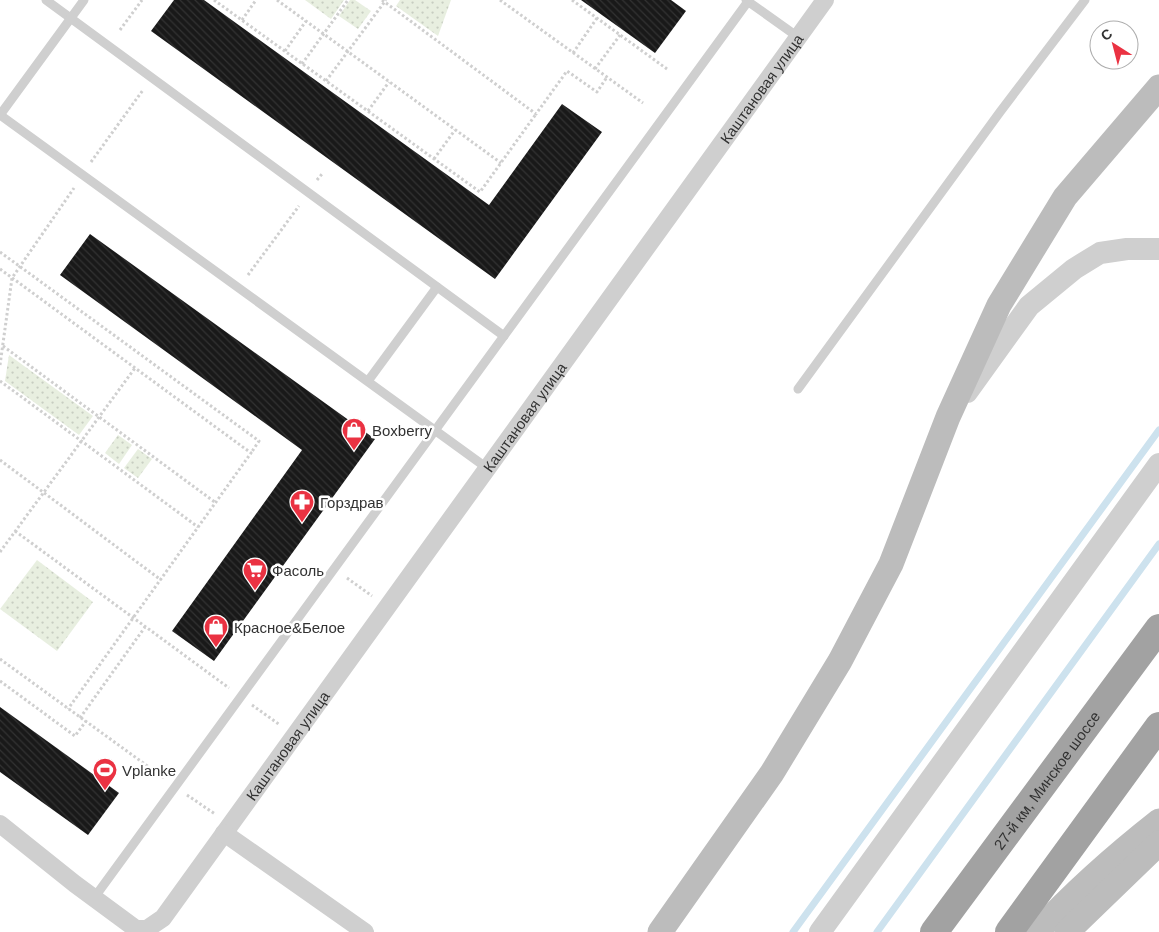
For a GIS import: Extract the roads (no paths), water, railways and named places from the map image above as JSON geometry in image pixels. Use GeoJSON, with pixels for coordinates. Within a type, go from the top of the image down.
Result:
{"type":"FeatureCollection","features":[{"type":"Feature","properties":{"kind":"highway","name":"27-й км, Минское шоссе"},"geometry":{"type":"LineString","coordinates":[[934,932],[1159,628]]}},
{"type":"Feature","properties":{"kind":"highway"},"geometry":{"type":"LineString","coordinates":[[1009,932],[1159,726]]}},
{"type":"Feature","properties":{"kind":"main road"},"geometry":{"type":"LineString","coordinates":[[660,932],[772,773],[840,661],[891,564],[948,417],[999,305],[1065,197],[1159,87]]}},
{"type":"Feature","properties":{"kind":"main road"},"geometry":{"type":"LineString","coordinates":[[1120,132],[1159,97]]}},
{"type":"Feature","properties":{"kind":"main road"},"geometry":{"type":"LineString","coordinates":[[1037,932],[1124,849],[1159,821]]}},
{"type":"Feature","properties":{"kind":"main road"},"geometry":{"type":"LineString","coordinates":[[1067,932],[1159,843]]}},
{"type":"Feature","properties":{"kind":"street","name":"Каштановая улица"},"geometry":{"type":"LineString","coordinates":[[94,898],[136,929],[147,929],[163,918],[825,0]]}},
{"type":"Feature","properties":{"kind":"street"},"geometry":{"type":"LineString","coordinates":[[948,417],[1029,306],[1074,269],[1100,253],[1127,249],[1159,249]]}},
{"type":"Feature","properties":{"kind":"street"},"geometry":{"type":"LineString","coordinates":[[820,932],[1159,464]]}},
{"type":"Feature","properties":{"kind":"street"},"geometry":{"type":"LineString","coordinates":[[0,824],[94,898]]}},
{"type":"Feature","properties":{"kind":"street"},"geometry":{"type":"LineString","coordinates":[[224,833],[366,932]]}},
{"type":"Feature","properties":{"kind":"lane"},"geometry":{"type":"LineString","coordinates":[[46,0],[504,336]]}},
{"type":"Feature","properties":{"kind":"lane"},"geometry":{"type":"LineString","coordinates":[[84,0],[0,115],[487,468]]}},
{"type":"Feature","properties":{"kind":"lane"},"geometry":{"type":"LineString","coordinates":[[94,898],[748,0],[798,37]]}},
{"type":"Feature","properties":{"kind":"lane"},"geometry":{"type":"LineString","coordinates":[[798,389],[1084,0]]}},
{"type":"Feature","properties":{"kind":"lane"},"geometry":{"type":"LineString","coordinates":[[368,381],[437,287]]}},
{"type":"Feature","properties":{"kind":"waterway"},"geometry":{"type":"LineString","coordinates":[[793,932],[1159,430]]}},
{"type":"Feature","properties":{"kind":"waterway"},"geometry":{"type":"LineString","coordinates":[[877,932],[1159,544]]}},
{"type":"Feature","properties":{"kind":"place","name":"Boxberry"},"geometry":{"type":"Point","coordinates":[354,451]}},
{"type":"Feature","properties":{"kind":"place","name":"Горздрав"},"geometry":{"type":"Point","coordinates":[302,523]}},
{"type":"Feature","properties":{"kind":"place","name":"Фасоль"},"geometry":{"type":"Point","coordinates":[255,591]}},
{"type":"Feature","properties":{"kind":"place","name":"Красное&Белое"},"geometry":{"type":"Point","coordinates":[216,648]}},
{"type":"Feature","properties":{"kind":"place","name":"Vplanke"},"geometry":{"type":"Point","coordinates":[105,791]}}]}
